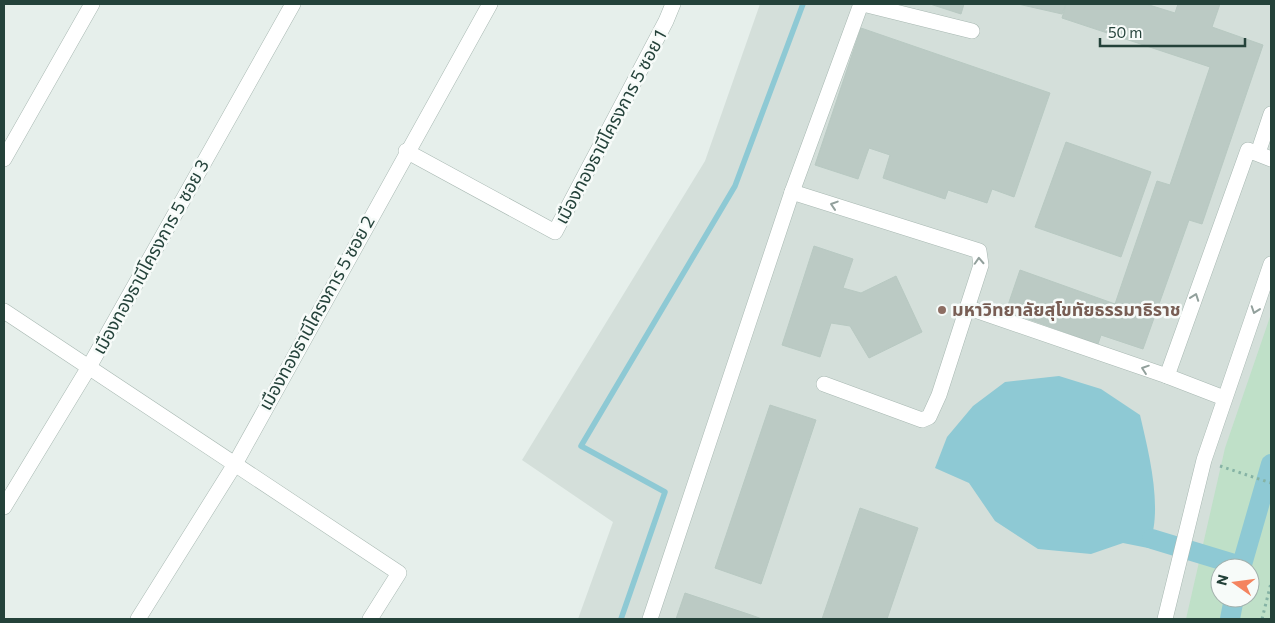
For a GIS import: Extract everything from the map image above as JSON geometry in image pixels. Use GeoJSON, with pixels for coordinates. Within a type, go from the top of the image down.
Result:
{"type":"FeatureCollection","features":[{"type":"Feature","properties":{"kind":"street"},"geometry":{"type":"LineString","coordinates":[[4,159],[92,4]]}},
{"type":"Feature","properties":{"kind":"street","name":"เมืองทองธานีโครงการ 5 ซอย 3"},"geometry":{"type":"LineString","coordinates":[[4,507],[89,366],[293,4]]}},
{"type":"Feature","properties":{"kind":"street","name":"เมืองทองธานีโครงการ 5 ซอย 2"},"geometry":{"type":"LineString","coordinates":[[138,619],[235,464],[406,151],[490,4]]}},
{"type":"Feature","properties":{"kind":"street","name":"เมืองทองธานีโครงการ 5 ซอย 1"},"geometry":{"type":"LineString","coordinates":[[406,151],[555,232],[666,21],[673,4]]}},
{"type":"Feature","properties":{"kind":"street"},"geometry":{"type":"LineString","coordinates":[[650,619],[792,192],[862,4],[972,31]]}},
{"type":"Feature","properties":{"kind":"street"},"geometry":{"type":"LineString","coordinates":[[1167,376],[1248,150],[1265,156],[1271,114]]}},
{"type":"Feature","properties":{"kind":"street"},"geometry":{"type":"LineString","coordinates":[[792,192],[979,251],[981,265],[969,308],[939,395],[929,417],[922,420],[824,384]]}},
{"type":"Feature","properties":{"kind":"street"},"geometry":{"type":"LineString","coordinates":[[1165,619],[1204,460],[1271,264]]}},
{"type":"Feature","properties":{"kind":"street"},"geometry":{"type":"LineString","coordinates":[[969,308],[1167,376],[1224,398]]}},
{"type":"Feature","properties":{"kind":"street"},"geometry":{"type":"LineString","coordinates":[[4,311],[400,573],[370,619]]}},
{"type":"Feature","properties":{"kind":"path"},"geometry":{"type":"LineString","coordinates":[[1204,460],[1271,483]]}},
{"type":"Feature","properties":{"kind":"path"},"geometry":{"type":"LineString","coordinates":[[1262,619],[1271,583]]}},
{"type":"Feature","properties":{"kind":"shaded area","name":"มหาวิทยาลัยสุโขทัยธรรมาธิราช"},"geometry":{"type":"Polygon","coordinates":[[[760,4],[1271,4],[1271,619],[578,619],[613,522],[522,460],[705,161],[760,4]]]}},
{"type":"Feature","properties":{"kind":"green space"},"geometry":{"type":"Polygon","coordinates":[[[1271,314],[1271,619],[1186,619],[1225,448],[1271,314]]]}},
{"type":"Feature","properties":{"kind":"water"},"geometry":{"type":"Polygon","coordinates":[[[1059,376],[1101,389],[1140,415],[1151,464],[1155,500],[1153,533],[1148,548],[1123,543],[1091,554],[1038,549],[995,521],[969,483],[935,468],[947,437],[973,406],[1005,382],[1059,376]]]}},
{"type":"Feature","properties":{"kind":"building"},"geometry":{"type":"Polygon","coordinates":[[[930,4],[964,4],[961,14],[930,4]]]}},
{"type":"Feature","properties":{"kind":"building"},"geometry":{"type":"Polygon","coordinates":[[[1018,4],[1066,4],[1062,14],[1018,4]]]}},
{"type":"Feature","properties":{"kind":"building"},"geometry":{"type":"Polygon","coordinates":[[[1066,4],[1146,4],[1175,13],[1178,4],[1220,4],[1212,27],[1263,45],[1202,224],[1189,220],[1143,349],[1101,335],[1098,344],[1006,311],[1020,270],[1115,304],[1157,181],[1170,185],[1210,67],[1062,18],[1066,4]]]}},
{"type":"Feature","properties":{"kind":"building"},"geometry":{"type":"Polygon","coordinates":[[[861,28],[1050,93],[1014,197],[992,189],[987,203],[948,190],[945,199],[883,178],[890,155],[869,148],[858,179],[815,165],[861,28]]]}},
{"type":"Feature","properties":{"kind":"building"},"geometry":{"type":"Polygon","coordinates":[[[1066,142],[1151,172],[1121,257],[1035,227],[1066,142]]]}},
{"type":"Feature","properties":{"kind":"building"},"geometry":{"type":"Polygon","coordinates":[[[814,246],[853,259],[843,288],[861,293],[896,276],[922,332],[869,358],[850,326],[831,323],[820,357],[782,345],[814,246]]]}},
{"type":"Feature","properties":{"kind":"building"},"geometry":{"type":"Polygon","coordinates":[[[770,405],[816,420],[761,584],[715,568],[770,405]]]}},
{"type":"Feature","properties":{"kind":"building"},"geometry":{"type":"Polygon","coordinates":[[[860,508],[918,528],[887,619],[822,619],[860,508]]]}},
{"type":"Feature","properties":{"kind":"building"},"geometry":{"type":"Polygon","coordinates":[[[685,593],[751,615],[762,619],[676,619],[685,593]]]}},
{"type":"Feature","properties":{"kind":"waterway"},"geometry":{"type":"LineString","coordinates":[[621,619],[665,492],[581,446],[735,186],[803,4]]}},
{"type":"Feature","properties":{"kind":"waterway"},"geometry":{"type":"LineString","coordinates":[[1244,558],[1271,464]]}},
{"type":"Feature","properties":{"kind":"waterway"},"geometry":{"type":"LineString","coordinates":[[1152,539],[1215,558]]}},
{"type":"Feature","properties":{"kind":"waterway"},"geometry":{"type":"LineString","coordinates":[[1230,619],[1232,608]]}},
{"type":"Feature","properties":{"kind":"place","name":"มหาวิทยาลัยสุโขทัยธรรมาธิราช"},"geometry":{"type":"Point","coordinates":[942,310]}}]}
